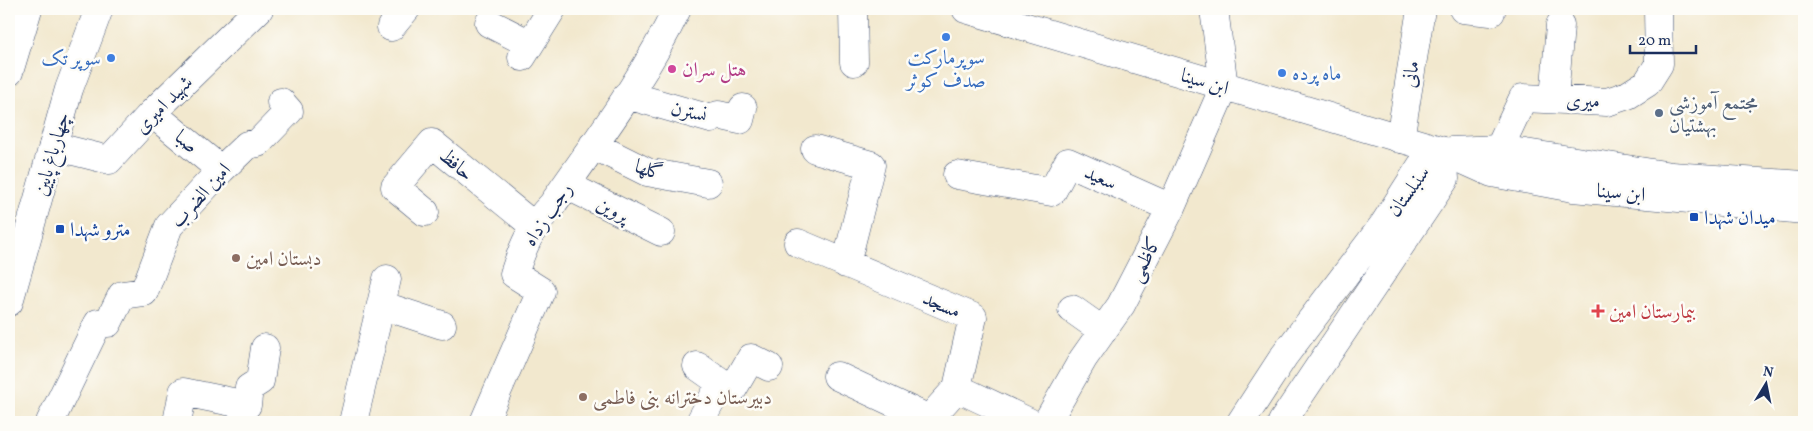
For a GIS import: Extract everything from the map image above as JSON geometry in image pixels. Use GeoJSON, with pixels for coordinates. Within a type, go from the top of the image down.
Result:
{"type":"FeatureCollection","features":[{"type":"Feature","properties":{"kind":"street"},"geometry":{"type":"LineString","coordinates":[[9,72],[28,9]]}},
{"type":"Feature","properties":{"kind":"street","name":"چهارباغ پایین"},"geometry":{"type":"LineString","coordinates":[[9,302],[69,89],[98,9]]}},
{"type":"Feature","properties":{"kind":"street","name":"شهید امیری"},"geometry":{"type":"LineString","coordinates":[[53,146],[109,160],[152,113],[259,9]]}},
{"type":"Feature","properties":{"kind":"street"},"geometry":{"type":"LineString","coordinates":[[489,23],[526,51],[552,9]]}},
{"type":"Feature","properties":{"kind":"street","name":"رجب زداه"},"geometry":{"type":"LineString","coordinates":[[484,422],[541,291],[514,274],[525,241],[534,226],[566,185],[660,45],[677,9]]}},
{"type":"Feature","properties":{"kind":"street"},"geometry":{"type":"LineString","coordinates":[[853,9],[854,62]]}},
{"type":"Feature","properties":{"kind":"street","name":"ابن سینا"},"geometry":{"type":"LineString","coordinates":[[966,9],[1443,152],[1492,173],[1573,188],[1804,210]]}},
{"type":"Feature","properties":{"kind":"street"},"geometry":{"type":"LineString","coordinates":[[1214,9],[1224,87]]}},
{"type":"Feature","properties":{"kind":"street","name":"مانی"},"geometry":{"type":"LineString","coordinates":[[1400,139],[1421,9]]}},
{"type":"Feature","properties":{"kind":"street"},"geometry":{"type":"LineString","coordinates":[[1463,9],[1491,12]]}},
{"type":"Feature","properties":{"kind":"street","name":"میری"},"geometry":{"type":"LineString","coordinates":[[1499,149],[1523,98],[1607,102],[1628,95],[1647,83],[1659,64],[1658,9]]}},
{"type":"Feature","properties":{"kind":"street"},"geometry":{"type":"LineString","coordinates":[[1554,100],[1560,26]]}},
{"type":"Feature","properties":{"kind":"street","name":"کاظمی"},"geometry":{"type":"LineString","coordinates":[[1047,422],[1083,359],[1121,305],[1171,208],[1224,87]]}},
{"type":"Feature","properties":{"kind":"street","name":"نسترن"},"geometry":{"type":"LineString","coordinates":[[627,94],[711,119],[718,115],[740,120],[743,108]]}},
{"type":"Feature","properties":{"kind":"street","name":"امین الضرب"},"geometry":{"type":"LineString","coordinates":[[50,422],[98,323],[108,323],[122,295],[144,292],[169,226],[221,170],[248,145],[258,143],[289,111],[281,102]]}},
{"type":"Feature","properties":{"kind":"street","name":"صبا"},"geometry":{"type":"LineString","coordinates":[[152,113],[221,170]]}},
{"type":"Feature","properties":{"kind":"street","name":"حافظ"},"geometry":{"type":"LineString","coordinates":[[425,212],[395,187],[432,143],[534,226]]}},
{"type":"Feature","properties":{"kind":"street","name":"گلها"},"geometry":{"type":"LineString","coordinates":[[593,145],[647,172],[708,183]]}},
{"type":"Feature","properties":{"kind":"street"},"geometry":{"type":"LineString","coordinates":[[815,149],[871,165],[846,264]]}},
{"type":"Feature","properties":{"kind":"street","name":"ابن سینا"},"geometry":{"type":"LineString","coordinates":[[1443,152],[1499,149],[1672,176],[1804,185]]}},
{"type":"Feature","properties":{"kind":"street","name":"سنبلستان"},"geometry":{"type":"LineString","coordinates":[[1251,419],[1300,334],[1384,224],[1420,166],[1443,152],[1445,179],[1282,422]]}},
{"type":"Feature","properties":{"kind":"street","name":"سعید"},"geometry":{"type":"LineString","coordinates":[[957,175],[1052,192],[1068,162],[1171,208]]}},
{"type":"Feature","properties":{"kind":"street","name":"پروین"},"geometry":{"type":"LineString","coordinates":[[566,185],[661,232]]}},
{"type":"Feature","properties":{"kind":"street","name":"مسجد"},"geometry":{"type":"LineString","coordinates":[[798,243],[973,317],[957,388]]}},
{"type":"Feature","properties":{"kind":"street"},"geometry":{"type":"LineString","coordinates":[[353,422],[387,279]]}},
{"type":"Feature","properties":{"kind":"street"},"geometry":{"type":"LineString","coordinates":[[381,305],[442,326]]}},
{"type":"Feature","properties":{"kind":"street"},"geometry":{"type":"LineString","coordinates":[[1072,309],[1103,331]]}},
{"type":"Feature","properties":{"kind":"street"},"geometry":{"type":"LineString","coordinates":[[177,422],[183,392],[247,405],[249,388],[260,381],[265,348]]}},
{"type":"Feature","properties":{"kind":"street"},"geometry":{"type":"LineString","coordinates":[[697,366],[733,389],[751,358],[769,367]]}},
{"type":"Feature","properties":{"kind":"street"},"geometry":{"type":"LineString","coordinates":[[837,376],[929,419],[957,388],[1028,422]]}},
{"type":"Feature","properties":{"kind":"street"},"geometry":{"type":"LineString","coordinates":[[700,422],[721,383]]}},
{"type":"Feature","properties":{"kind":"place","name":"سوپرمارکت صدف کوثر"},"geometry":{"type":"Point","coordinates":[946,37]}},
{"type":"Feature","properties":{"kind":"place","name":"سوپر تک"},"geometry":{"type":"Point","coordinates":[111,58]}},
{"type":"Feature","properties":{"kind":"place","name":"هتل سران"},"geometry":{"type":"Point","coordinates":[672,69]}},
{"type":"Feature","properties":{"kind":"place","name":"ماه پرده"},"geometry":{"type":"Point","coordinates":[1282,73]}},
{"type":"Feature","properties":{"kind":"place","name":"مجتمع آموزشی بهشتیان"},"geometry":{"type":"Point","coordinates":[1659,113]}},
{"type":"Feature","properties":{"kind":"place","name":"میدان شهدا"},"geometry":{"type":"Point","coordinates":[1694,217]}},
{"type":"Feature","properties":{"kind":"place","name":"مترو شهدا"},"geometry":{"type":"Point","coordinates":[60,229]}},
{"type":"Feature","properties":{"kind":"place","name":"دبستان امین"},"geometry":{"type":"Point","coordinates":[236,258]}},
{"type":"Feature","properties":{"kind":"place","name":"بیمارستان امین"},"geometry":{"type":"Point","coordinates":[1598,311]}},
{"type":"Feature","properties":{"kind":"place","name":"دبیرستان دخترانه بنی فاطمی"},"geometry":{"type":"Point","coordinates":[583,397]}}]}
